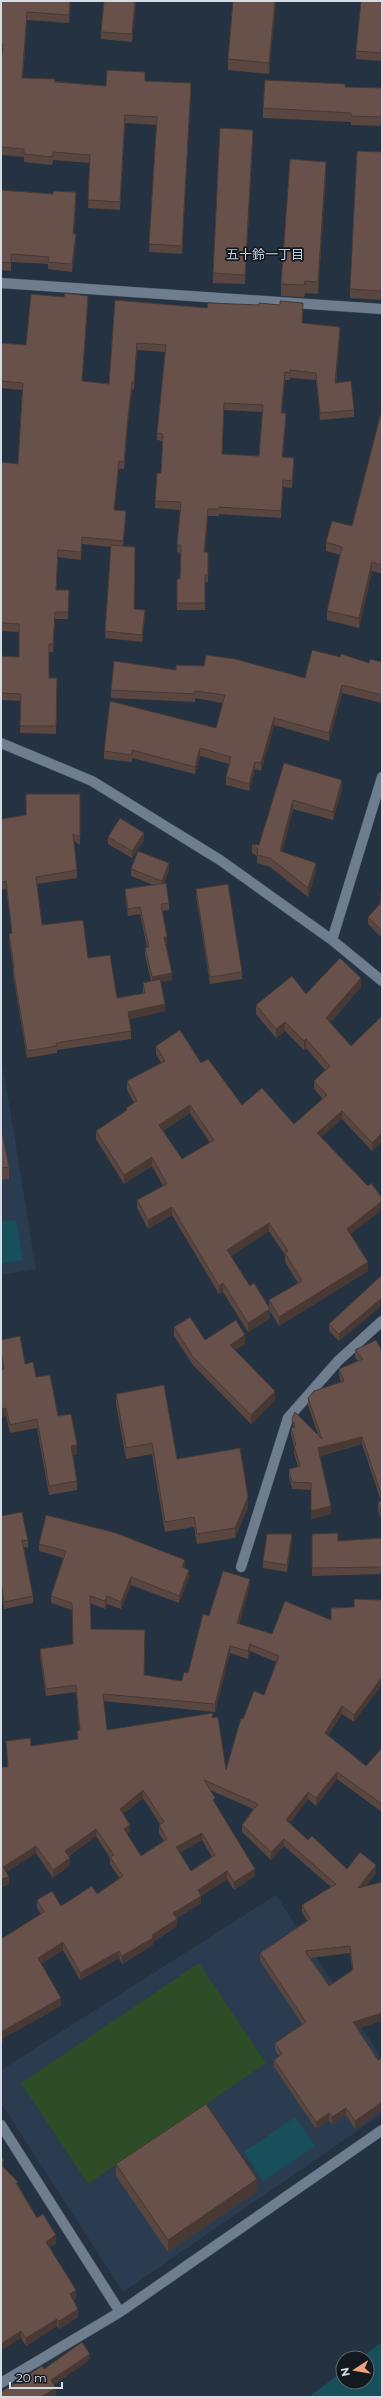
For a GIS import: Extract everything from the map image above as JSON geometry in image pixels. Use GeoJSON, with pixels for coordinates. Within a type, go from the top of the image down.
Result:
{"type":"FeatureCollection","features":[{"type":"Feature","properties":{"kind":"street"},"geometry":{"type":"LineString","coordinates":[[1,283],[382,309]]}},
{"type":"Feature","properties":{"kind":"street"},"geometry":{"type":"LineString","coordinates":[[1,743],[92,781],[220,860],[332,940],[382,981]]}},
{"type":"Feature","properties":{"kind":"street"},"geometry":{"type":"LineString","coordinates":[[332,940],[382,777]]}},
{"type":"Feature","properties":{"kind":"street"},"geometry":{"type":"LineString","coordinates":[[241,1568],[288,1418],[338,1361],[382,1321]]}},
{"type":"Feature","properties":{"kind":"street"},"geometry":{"type":"LineString","coordinates":[[1,2125],[120,2312]]}},
{"type":"Feature","properties":{"kind":"street"},"geometry":{"type":"LineString","coordinates":[[1,2383],[120,2312],[382,2130]]}},
{"type":"Feature","properties":{"kind":"shaded area"},"geometry":{"type":"Polygon","coordinates":[[[1,1055],[36,1269],[1,1275],[1,1055]]]}},
{"type":"Feature","properties":{"kind":"shaded area"},"geometry":{"type":"Polygon","coordinates":[[[16,1220],[23,1260],[1,1264],[1,1222],[16,1220]]]}},
{"type":"Feature","properties":{"kind":"shaded area"},"geometry":{"type":"Polygon","coordinates":[[[276,1895],[382,2059],[382,2114],[123,2292],[1,2103],[1,2070],[276,1895]]]}},
{"type":"Feature","properties":{"kind":"shaded area"},"geometry":{"type":"Polygon","coordinates":[[[295,2117],[315,2146],[263,2181],[244,2152],[295,2117]]]}},
{"type":"Feature","properties":{"kind":"shaded area"},"geometry":{"type":"Polygon","coordinates":[[[382,2342],[382,2397],[309,2397],[335,2377],[335,2390],[375,2390],[375,2350],[372,2350],[382,2342]]]}},
{"type":"Feature","properties":{"kind":"green space"},"geometry":{"type":"Polygon","coordinates":[[[199,1963],[266,2063],[88,2184],[21,2083],[199,1963]]]}},
{"type":"Feature","properties":{"kind":"building"},"geometry":{"type":"Polygon","coordinates":[[[1,1],[70,1],[69,15],[27,12],[22,78],[55,79],[55,82],[106,86],[107,70],[145,72],[145,81],[191,83],[182,246],[149,244],[157,117],[125,115],[120,202],[88,200],[90,155],[53,152],[52,157],[24,154],[24,149],[1,147],[1,63],[3,44],[1,44],[1,1]]]}},
{"type":"Feature","properties":{"kind":"building"},"geometry":{"type":"Polygon","coordinates":[[[104,1],[135,1],[132,34],[101,32],[104,1]]]}},
{"type":"Feature","properties":{"kind":"building"},"geometry":{"type":"Polygon","coordinates":[[[233,1],[275,1],[269,63],[228,59],[233,1]]]}},
{"type":"Feature","properties":{"kind":"building"},"geometry":{"type":"Polygon","coordinates":[[[361,1],[382,1],[382,53],[356,51],[361,1]]]}},
{"type":"Feature","properties":{"kind":"building"},"geometry":{"type":"Polygon","coordinates":[[[265,80],[345,84],[345,87],[382,88],[382,117],[351,116],[351,113],[263,108],[265,80]]]}},
{"type":"Feature","properties":{"kind":"building"},"geometry":{"type":"Polygon","coordinates":[[[220,128],[253,130],[245,275],[213,273],[220,128]]]}},
{"type":"Feature","properties":{"kind":"building"},"geometry":{"type":"Polygon","coordinates":[[[357,151],[382,152],[382,291],[350,289],[357,151]]]}},
{"type":"Feature","properties":{"kind":"building"},"geometry":{"type":"Polygon","coordinates":[[[290,159],[326,162],[318,282],[305,281],[304,285],[281,284],[290,159]]]}},
{"type":"Feature","properties":{"kind":"building"},"geometry":{"type":"Polygon","coordinates":[[[1,190],[53,194],[53,191],[76,192],[73,234],[76,234],[72,264],[48,262],[49,257],[11,254],[11,263],[1,262],[1,190]]]}},
{"type":"Feature","properties":{"kind":"building"},"geometry":{"type":"Polygon","coordinates":[[[65,293],[88,296],[82,381],[109,384],[115,300],[207,308],[208,303],[259,305],[259,303],[280,305],[280,301],[303,303],[302,323],[340,327],[335,383],[351,381],[354,410],[320,413],[316,373],[290,370],[290,373],[285,372],[281,413],[286,413],[282,457],[294,458],[292,481],[283,480],[281,511],[219,507],[219,509],[208,509],[204,552],[208,552],[208,575],[205,575],[205,603],[177,603],[177,579],[180,579],[181,545],[177,545],[181,502],[155,501],[157,473],[161,473],[163,434],[157,433],[166,345],[137,343],[134,382],[132,382],[124,462],[119,461],[114,510],[126,511],[123,541],[82,537],[81,552],[58,550],[56,590],[69,590],[68,612],[55,612],[53,644],[49,644],[49,678],[57,678],[56,726],[20,726],[21,694],[1,693],[1,656],[19,657],[19,624],[1,623],[1,462],[18,464],[23,383],[1,381],[1,343],[26,345],[31,294],[64,297],[65,293]],[[224,403],[222,454],[259,456],[263,405],[224,403]]]}},
{"type":"Feature","properties":{"kind":"building"},"geometry":{"type":"Polygon","coordinates":[[[382,409],[382,565],[372,562],[359,618],[327,611],[342,547],[326,542],[332,521],[352,526],[382,409]]]}},
{"type":"Feature","properties":{"kind":"building"},"geometry":{"type":"Polygon","coordinates":[[[111,545],[135,547],[134,609],[145,610],[142,635],[105,631],[111,545]]]}},
{"type":"Feature","properties":{"kind":"building"},"geometry":{"type":"Polygon","coordinates":[[[312,650],[340,657],[341,654],[369,663],[370,659],[382,662],[382,695],[342,685],[329,733],[274,718],[261,763],[255,762],[249,784],[226,777],[231,757],[200,748],[195,767],[132,750],[132,755],[104,751],[110,701],[216,728],[225,695],[195,691],[195,694],[111,690],[114,661],[176,670],[176,665],[204,666],[206,655],[235,659],[305,678],[312,650]]]}},
{"type":"Feature","properties":{"kind":"building"},"geometry":{"type":"Polygon","coordinates":[[[284,763],[342,780],[333,812],[293,800],[280,851],[316,863],[308,888],[270,858],[257,855],[258,849],[252,844],[259,845],[284,763]]]}},
{"type":"Feature","properties":{"kind":"building"},"geometry":{"type":"Polygon","coordinates":[[[26,794],[80,794],[80,837],[73,834],[77,870],[36,877],[42,925],[83,920],[88,958],[110,955],[117,998],[145,993],[143,983],[160,979],[165,1004],[128,1012],[131,1031],[56,1043],[57,1046],[27,1051],[13,968],[9,934],[12,933],[6,881],[1,883],[1,819],[26,815],[26,794]]]}},
{"type":"Feature","properties":{"kind":"building"},"geometry":{"type":"Polygon","coordinates":[[[120,818],[144,833],[132,851],[108,837],[120,818]]]}},
{"type":"Feature","properties":{"kind":"building"},"geometry":{"type":"Polygon","coordinates":[[[138,851],[169,863],[162,881],[131,869],[138,851]]]}},
{"type":"Feature","properties":{"kind":"building"},"geometry":{"type":"Polygon","coordinates":[[[166,883],[169,903],[161,904],[167,937],[164,937],[172,973],[152,977],[145,948],[149,947],[140,907],[128,909],[125,889],[166,883]]]}},
{"type":"Feature","properties":{"kind":"building"},"geometry":{"type":"Polygon","coordinates":[[[228,884],[242,972],[210,977],[196,889],[228,884]]]}},
{"type":"Feature","properties":{"kind":"building"},"geometry":{"type":"Polygon","coordinates":[[[382,889],[382,931],[368,917],[380,904],[382,889]]]}},
{"type":"Feature","properties":{"kind":"building"},"geometry":{"type":"Polygon","coordinates":[[[340,958],[361,978],[326,1018],[351,1046],[382,1016],[382,1133],[372,1143],[342,1111],[317,1133],[368,1186],[371,1183],[382,1198],[382,1201],[347,1229],[368,1262],[279,1317],[269,1300],[302,1281],[285,1253],[288,1251],[269,1223],[227,1250],[250,1286],[254,1283],[270,1309],[248,1323],[223,1283],[219,1286],[172,1207],[148,1220],[137,1200],[167,1184],[152,1157],[124,1175],[96,1131],[127,1110],[126,1108],[137,1101],[127,1081],[165,1061],[156,1046],[180,1030],[201,1063],[208,1059],[242,1105],[262,1088],[294,1124],[327,1095],[314,1081],[330,1066],[306,1039],[304,1041],[285,1022],[276,1029],[256,1005],[292,976],[306,994],[340,958]],[[190,1105],[159,1125],[182,1159],[214,1140],[190,1105]]]}},
{"type":"Feature","properties":{"kind":"building"},"geometry":{"type":"Polygon","coordinates":[[[1,1127],[9,1167],[1,1168],[1,1127]]]}},
{"type":"Feature","properties":{"kind":"building"},"geometry":{"type":"Polygon","coordinates":[[[382,1275],[382,1298],[339,1334],[329,1324],[382,1275]]]}},
{"type":"Feature","properties":{"kind":"building"},"geometry":{"type":"Polygon","coordinates":[[[190,1317],[205,1340],[236,1320],[245,1335],[230,1345],[275,1391],[251,1415],[193,1357],[174,1327],[190,1317]]]}},
{"type":"Feature","properties":{"kind":"building"},"geometry":{"type":"Polygon","coordinates":[[[20,1336],[25,1364],[33,1362],[36,1377],[50,1375],[58,1416],[71,1414],[77,1445],[71,1446],[77,1481],[49,1486],[37,1419],[10,1425],[6,1408],[1,1409],[1,1370],[4,1369],[1,1352],[1,1340],[20,1336]]]}},
{"type":"Feature","properties":{"kind":"building"},"geometry":{"type":"Polygon","coordinates":[[[376,1340],[382,1351],[382,1497],[362,1437],[318,1448],[331,1506],[311,1511],[311,1483],[292,1482],[289,1469],[300,1466],[294,1446],[296,1445],[291,1428],[295,1427],[292,1419],[295,1412],[322,1439],[308,1398],[314,1391],[344,1381],[339,1369],[363,1359],[355,1350],[376,1340]]]}},
{"type":"Feature","properties":{"kind":"building"},"geometry":{"type":"Polygon","coordinates":[[[164,1385],[177,1459],[240,1448],[248,1497],[235,1528],[197,1534],[194,1517],[165,1522],[152,1443],[126,1448],[116,1394],[164,1385]]]}},
{"type":"Feature","properties":{"kind":"building"},"geometry":{"type":"Polygon","coordinates":[[[382,1501],[382,1515],[378,1502],[382,1501]]]}},
{"type":"Feature","properties":{"kind":"building"},"geometry":{"type":"Polygon","coordinates":[[[22,1512],[28,1541],[22,1540],[33,1596],[4,1602],[1,1582],[1,1516],[22,1512]]]}},
{"type":"Feature","properties":{"kind":"building"},"geometry":{"type":"Polygon","coordinates":[[[46,1515],[116,1533],[185,1560],[182,1567],[189,1570],[179,1596],[131,1577],[121,1602],[107,1596],[105,1601],[90,1596],[91,1629],[145,1630],[144,1675],[182,1681],[184,1672],[188,1673],[203,1614],[209,1616],[223,1571],[250,1579],[237,1623],[272,1634],[285,1601],[331,1620],[331,1608],[354,1607],[354,1599],[382,1600],[382,1677],[354,1715],[342,1706],[325,1733],[366,1766],[382,1748],[382,1804],[337,1772],[316,1798],[308,1792],[286,1820],[308,1840],[312,1836],[347,1869],[360,1852],[376,1865],[358,1888],[382,1882],[382,2013],[353,2022],[378,2060],[382,2058],[382,2102],[355,2121],[346,2108],[332,2117],[329,2113],[316,2122],[274,2060],[282,2054],[275,2043],[306,2022],[260,1953],[310,1919],[302,1905],[336,1884],[284,1839],[271,1852],[242,1825],[258,1804],[204,1780],[215,1798],[213,1800],[255,1869],[234,1882],[227,1871],[198,1890],[201,1896],[173,1913],[177,1919],[152,1935],[153,1938],[122,1956],[119,1951],[80,1973],[63,1942],[38,1958],[61,1998],[1,2032],[1,1939],[44,1912],[37,1900],[52,1891],[61,1906],[92,1886],[97,1894],[123,1876],[110,1857],[114,1855],[96,1829],[65,1851],[70,1858],[53,1870],[36,1846],[3,1867],[9,1877],[1,1879],[1,1767],[8,1767],[6,1741],[30,1738],[31,1746],[78,1739],[77,1731],[80,1730],[76,1685],[46,1689],[40,1649],[73,1644],[72,1603],[51,1596],[66,1551],[39,1544],[46,1515]],[[250,1644],[248,1651],[230,1646],[215,1704],[103,1694],[107,1730],[213,1713],[212,1718],[218,1717],[226,1770],[241,1718],[243,1719],[254,1691],[264,1695],[279,1656],[250,1644]],[[143,1790],[120,1809],[130,1825],[124,1829],[141,1856],[167,1839],[159,1825],[164,1822],[143,1790]],[[202,1833],[176,1847],[191,1871],[215,1855],[202,1833]],[[350,1946],[305,1951],[329,1986],[353,1970],[350,1946]]]}},
{"type":"Feature","properties":{"kind":"building"},"geometry":{"type":"Polygon","coordinates":[[[338,1533],[338,1541],[382,1538],[382,1567],[312,1568],[312,1534],[338,1533]]]}},
{"type":"Feature","properties":{"kind":"building"},"geometry":{"type":"Polygon","coordinates":[[[267,1534],[292,1534],[287,1565],[263,1561],[267,1534]]]}},
{"type":"Feature","properties":{"kind":"building"},"geometry":{"type":"Polygon","coordinates":[[[206,2104],[257,2179],[168,2240],[116,2164],[206,2104]]]}},
{"type":"Feature","properties":{"kind":"building"},"geometry":{"type":"Polygon","coordinates":[[[1,2156],[4,2160],[1,2163],[1,2156]]]}},
{"type":"Feature","properties":{"kind":"building"},"geometry":{"type":"Polygon","coordinates":[[[1,2165],[18,2182],[16,2183],[37,2218],[43,2214],[56,2235],[46,2242],[76,2290],[70,2294],[78,2309],[59,2321],[57,2319],[26,2338],[21,2331],[1,2344],[1,2165]]]}},
{"type":"Feature","properties":{"kind":"building"},"geometry":{"type":"Polygon","coordinates":[[[82,2342],[90,2354],[51,2380],[56,2388],[41,2397],[1,2397],[1,2392],[42,2366],[44,2369],[82,2342]]]}},
{"type":"Feature","properties":{"kind":"district","name":"五十鈴一丁目"},"geometry":{"type":"Point","coordinates":[265,254]}}]}
